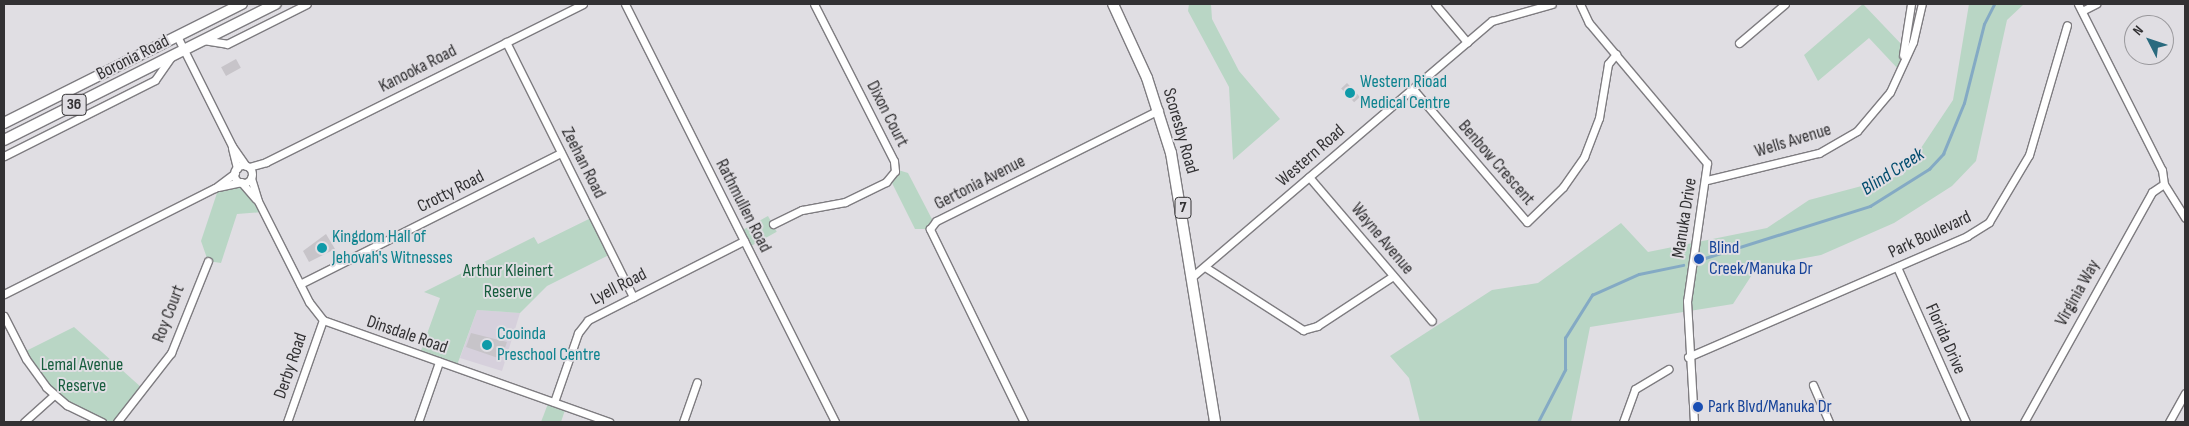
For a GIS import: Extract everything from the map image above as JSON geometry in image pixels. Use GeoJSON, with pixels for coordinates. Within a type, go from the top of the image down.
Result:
{"type":"FeatureCollection","features":[{"type":"Feature","properties":{"kind":"main road","name":"Boronia Road"},"geometry":{"type":"LineString","coordinates":[[4,123],[242,4]]}},
{"type":"Feature","properties":{"kind":"main road","name":"Boronia Road"},"geometry":{"type":"LineString","coordinates":[[4,140],[276,4]]}},
{"type":"Feature","properties":{"kind":"main road","name":"Scoresby Road"},"geometry":{"type":"LineString","coordinates":[[1113,4],[1158,110],[1177,177],[1216,422]]}},
{"type":"Feature","properties":{"kind":"street"},"geometry":{"type":"LineString","coordinates":[[203,40],[227,44],[307,4]]}},
{"type":"Feature","properties":{"kind":"street","name":"Kanooka Road"},"geometry":{"type":"LineString","coordinates":[[249,171],[583,4]]}},
{"type":"Feature","properties":{"kind":"street","name":"Rathmullen Road"},"geometry":{"type":"LineString","coordinates":[[625,4],[835,422]]}},
{"type":"Feature","properties":{"kind":"street","name":"Dixon Court"},"geometry":{"type":"LineString","coordinates":[[773,224],[802,210],[845,202],[886,182],[895,171],[894,161],[814,4]]}},
{"type":"Feature","properties":{"kind":"street"},"geometry":{"type":"LineString","coordinates":[[1435,4],[1467,42]]}},
{"type":"Feature","properties":{"kind":"street","name":"Western Road"},"geometry":{"type":"LineString","coordinates":[[1193,276],[1467,42],[1500,17],[1552,4]]}},
{"type":"Feature","properties":{"kind":"street","name":"Manuka Drive"},"geometry":{"type":"LineString","coordinates":[[1580,4],[1584,17],[1703,157],[1707,180],[1688,301],[1688,357],[1694,422]]}},
{"type":"Feature","properties":{"kind":"street"},"geometry":{"type":"LineString","coordinates":[[1739,43],[1785,4]]}},
{"type":"Feature","properties":{"kind":"street","name":"Wells Avenue"},"geometry":{"type":"LineString","coordinates":[[1903,58],[1911,4]]}},
{"type":"Feature","properties":{"kind":"street","name":"Wells Avenue"},"geometry":{"type":"LineString","coordinates":[[1707,180],[1818,153],[1844,141],[1880,109],[1903,58],[1913,42],[1922,4]]}},
{"type":"Feature","properties":{"kind":"street"},"geometry":{"type":"LineString","coordinates":[[2096,4],[2080,7],[2162,170],[2164,184],[2185,218]]}},
{"type":"Feature","properties":{"kind":"street","name":"Park Boulevard"},"geometry":{"type":"LineString","coordinates":[[1688,357],[1978,230],[1998,212],[2029,155],[2067,26]]}},
{"type":"Feature","properties":{"kind":"street"},"geometry":{"type":"LineString","coordinates":[[177,36],[232,146],[249,171],[258,201],[300,284],[323,320]]}},
{"type":"Feature","properties":{"kind":"street","name":"Zeehan Road"},"geometry":{"type":"LineString","coordinates":[[506,42],[633,297]]}},
{"type":"Feature","properties":{"kind":"street","name":"Benbow Crescent"},"geometry":{"type":"LineString","coordinates":[[1413,89],[1527,222],[1563,187],[1584,157],[1597,125],[1608,64],[1616,54]]}},
{"type":"Feature","properties":{"kind":"street"},"geometry":{"type":"LineString","coordinates":[[4,156],[156,80],[172,57]]}},
{"type":"Feature","properties":{"kind":"street","name":"Gertonia Avenue"},"geometry":{"type":"LineString","coordinates":[[1024,422],[930,229],[936,221],[1158,110]]}},
{"type":"Feature","properties":{"kind":"street"},"geometry":{"type":"LineString","coordinates":[[232,146],[236,171],[241,182],[258,201]]}},
{"type":"Feature","properties":{"kind":"street","name":"Crotty Road"},"geometry":{"type":"LineString","coordinates":[[300,284],[561,153]]}},
{"type":"Feature","properties":{"kind":"street"},"geometry":{"type":"LineString","coordinates":[[4,294],[215,188],[236,171],[249,171]]}},
{"type":"Feature","properties":{"kind":"street"},"geometry":{"type":"LineString","coordinates":[[215,188],[241,182],[249,171]]}},
{"type":"Feature","properties":{"kind":"street","name":"Wayne Avenue"},"geometry":{"type":"LineString","coordinates":[[1309,177],[1432,321]]}},
{"type":"Feature","properties":{"kind":"street","name":"Virginia Way"},"geometry":{"type":"LineString","coordinates":[[2024,422],[2149,197],[2164,184]]}},
{"type":"Feature","properties":{"kind":"street","name":"Lyell Road"},"geometry":{"type":"LineString","coordinates":[[554,402],[584,324],[744,241]]}},
{"type":"Feature","properties":{"kind":"street","name":"Roy Court"},"geometry":{"type":"LineString","coordinates":[[117,422],[171,353],[208,261]]}},
{"type":"Feature","properties":{"kind":"street"},"geometry":{"type":"LineString","coordinates":[[1205,267],[1303,330],[1313,328],[1393,276]]}},
{"type":"Feature","properties":{"kind":"street","name":"Florida Drive"},"geometry":{"type":"LineString","coordinates":[[1897,267],[1966,422]]}},
{"type":"Feature","properties":{"kind":"street"},"geometry":{"type":"LineString","coordinates":[[4,316],[30,366],[54,395],[102,422]]}},
{"type":"Feature","properties":{"kind":"street","name":"Dinsdale Road"},"geometry":{"type":"LineString","coordinates":[[323,320],[609,422]]}},
{"type":"Feature","properties":{"kind":"street","name":"Derby Road"},"geometry":{"type":"LineString","coordinates":[[287,422],[323,320]]}},
{"type":"Feature","properties":{"kind":"street"},"geometry":{"type":"LineString","coordinates":[[418,422],[439,362]]}},
{"type":"Feature","properties":{"kind":"street"},"geometry":{"type":"LineString","coordinates":[[1623,422],[1635,388],[1668,369]]}},
{"type":"Feature","properties":{"kind":"street"},"geometry":{"type":"LineString","coordinates":[[683,422],[697,382]]}},
{"type":"Feature","properties":{"kind":"street"},"geometry":{"type":"LineString","coordinates":[[1813,385],[1829,422]]}},
{"type":"Feature","properties":{"kind":"street"},"geometry":{"type":"LineString","coordinates":[[2169,422],[2185,393]]}},
{"type":"Feature","properties":{"kind":"street"},"geometry":{"type":"LineString","coordinates":[[24,422],[54,395]]}},
{"type":"Feature","properties":{"kind":"shaded area"},"geometry":{"type":"Polygon","coordinates":[[[477,310],[520,313],[502,371],[460,358],[477,310]]]}},
{"type":"Feature","properties":{"kind":"green space"},"geometry":{"type":"Polygon","coordinates":[[[1189,4],[1211,4],[1212,19],[1239,71],[1280,119],[1233,160],[1229,87],[1188,11],[1189,4]]]}},
{"type":"Feature","properties":{"kind":"green space"},"geometry":{"type":"Polygon","coordinates":[[[1863,4],[1904,47],[1899,70],[1869,38],[1818,81],[1804,55],[1863,4]]]}},
{"type":"Feature","properties":{"kind":"green space"},"geometry":{"type":"Polygon","coordinates":[[[1969,4],[2024,4],[2007,20],[1976,161],[1952,186],[1894,223],[1821,255],[1757,267],[1733,304],[1590,327],[1571,422],[1420,422],[1409,378],[1390,356],[1492,290],[1538,283],[1621,223],[1648,252],[1767,228],[1809,200],[1903,175],[1953,100],[1969,4]]]}},
{"type":"Feature","properties":{"kind":"green space"},"geometry":{"type":"Polygon","coordinates":[[[895,169],[908,173],[934,223],[930,229],[915,229],[890,179],[895,169]]]}},
{"type":"Feature","properties":{"kind":"green space"},"geometry":{"type":"Polygon","coordinates":[[[241,182],[264,212],[237,214],[221,263],[208,261],[201,241],[219,187],[241,182]]]}},
{"type":"Feature","properties":{"kind":"green space"},"geometry":{"type":"Polygon","coordinates":[[[768,216],[777,232],[748,248],[739,232],[768,216]]]}},
{"type":"Feature","properties":{"kind":"green space","name":"Arthur Kleinert Reserve"},"geometry":{"type":"Polygon","coordinates":[[[593,217],[611,254],[547,286],[520,313],[477,310],[456,368],[419,356],[440,298],[424,292],[534,237],[538,244],[593,217]]]}},
{"type":"Feature","properties":{"kind":"green space","name":"Lemal Avenue Reserve"},"geometry":{"type":"Polygon","coordinates":[[[74,327],[142,388],[117,422],[102,422],[54,395],[22,353],[74,327]]]}},
{"type":"Feature","properties":{"kind":"green space"},"geometry":{"type":"Polygon","coordinates":[[[549,401],[566,407],[561,422],[541,422],[549,401]]]}},
{"type":"Feature","properties":{"kind":"building"},"geometry":{"type":"Polygon","coordinates":[[[236,59],[241,68],[226,76],[221,67],[236,59]]]}},
{"type":"Feature","properties":{"kind":"building","name":"Western Rioad Medical Centre"},"geometry":{"type":"Polygon","coordinates":[[[1347,83],[1360,97],[1354,102],[1341,88],[1347,83]]]}},
{"type":"Feature","properties":{"kind":"building","name":"Kingdom Hall of Jehovah's Witnesses"},"geometry":{"type":"Polygon","coordinates":[[[326,234],[335,249],[309,262],[303,251],[326,234]]]}},
{"type":"Feature","properties":{"kind":"building","name":"Cooinda Preschool Centre"},"geometry":{"type":"Polygon","coordinates":[[[471,333],[507,342],[501,359],[466,347],[471,333]]]}},
{"type":"Feature","properties":{"kind":"waterway","name":"Blind Creek"},"geometry":{"type":"LineString","coordinates":[[1705,258],[1870,206],[1929,169],[1943,154],[1964,103],[1984,24],[1994,4]]}},
{"type":"Feature","properties":{"kind":"waterway","name":"Blind Creek"},"geometry":{"type":"LineString","coordinates":[[1538,422],[1565,370],[1565,338],[1592,295],[1639,274],[1683,265]]}},
{"type":"Feature","properties":{"kind":"place","name":"Western Rioad Medical Centre"},"geometry":{"type":"Point","coordinates":[1350,93]}},
{"type":"Feature","properties":{"kind":"place","name":"Kingdom Hall of Jehovah's Witnesses"},"geometry":{"type":"Point","coordinates":[322,248]}},
{"type":"Feature","properties":{"kind":"place","name":"Blind Creek/Manuka Dr"},"geometry":{"type":"Point","coordinates":[1699,259]}},
{"type":"Feature","properties":{"kind":"place","name":"Cooinda Preschool Centre"},"geometry":{"type":"Point","coordinates":[487,345]}},
{"type":"Feature","properties":{"kind":"place","name":"Park Blvd/Manuka Dr"},"geometry":{"type":"Point","coordinates":[1698,407]}}]}
